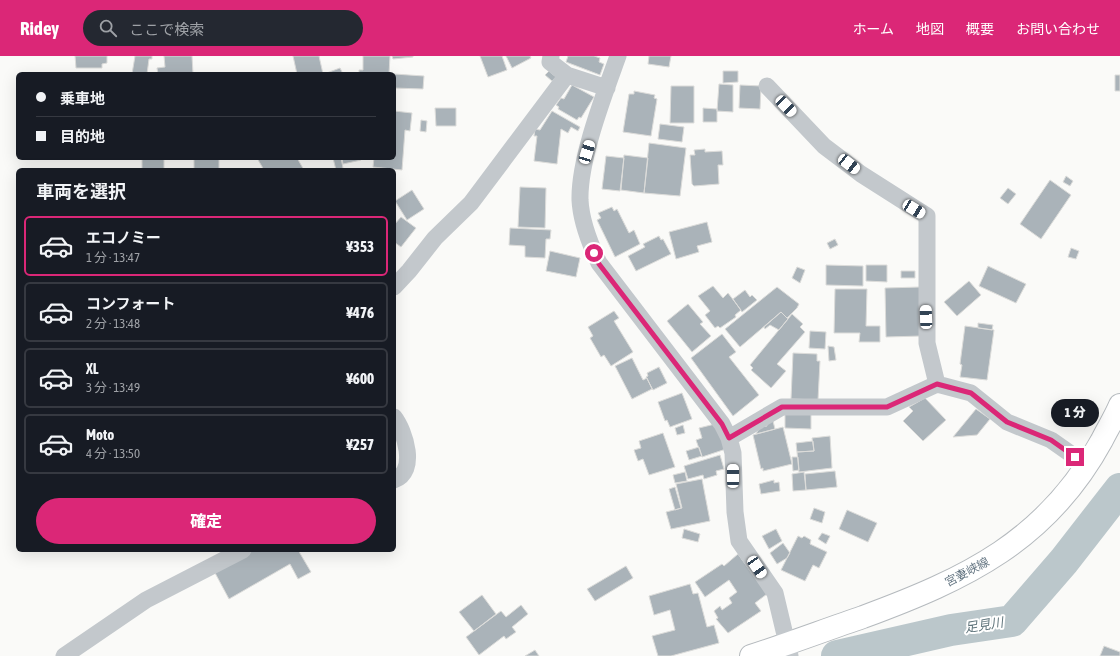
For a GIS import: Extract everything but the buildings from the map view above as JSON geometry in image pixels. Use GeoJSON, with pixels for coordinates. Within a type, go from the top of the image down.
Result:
{"type":"FeatureCollection","features":[{"type":"Feature","properties":{"kind":"main road","name":"宮妻峡線"},"geometry":{"type":"LineString","coordinates":[[751,656],[789,652],[965,575],[998,555],[1044,518],[1069,490],[1088,466],[1120,405]]}},
{"type":"Feature","properties":{"kind":"street"},"geometry":{"type":"LineString","coordinates":[[551,56],[550,62],[566,75],[607,88]]}},
{"type":"Feature","properties":{"kind":"street"},"geometry":{"type":"LineString","coordinates":[[618,56],[587,152],[581,183],[580,201],[590,243],[599,264],[722,424],[729,438],[733,453],[735,512],[739,541],[775,593],[789,652]]}},
{"type":"Feature","properties":{"kind":"street"},"geometry":{"type":"LineString","coordinates":[[396,285],[410,271],[435,238],[471,203],[566,75]]}},
{"type":"Feature","properties":{"kind":"street"},"geometry":{"type":"LineString","coordinates":[[767,86],[824,146],[861,174],[927,216],[927,343],[937,384]]}},
{"type":"Feature","properties":{"kind":"street"},"geometry":{"type":"LineString","coordinates":[[729,438],[782,407],[887,407],[937,384],[971,393],[1007,422],[1051,440],[1088,466]]}},
{"type":"Feature","properties":{"kind":"street"},"geometry":{"type":"LineString","coordinates":[[396,422],[407,448],[408,465],[398,479],[396,480]]}},
{"type":"Feature","properties":{"kind":"street"},"geometry":{"type":"LineString","coordinates":[[64,656],[146,600],[239,552]]}},
{"type":"Feature","properties":{"kind":"waterway","name":"足見川"},"geometry":{"type":"LineString","coordinates":[[837,656],[951,630],[1012,621],[1064,561],[1120,489]]}},
{"type":"Feature","properties":{"kind":"route"},"geometry":{"type":"LineString","coordinates":[[594,253],[599,264],[722,424],[729,438],[782,407],[887,407],[937,384],[971,393],[1007,422],[1051,440],[1075,457]]}}]}
